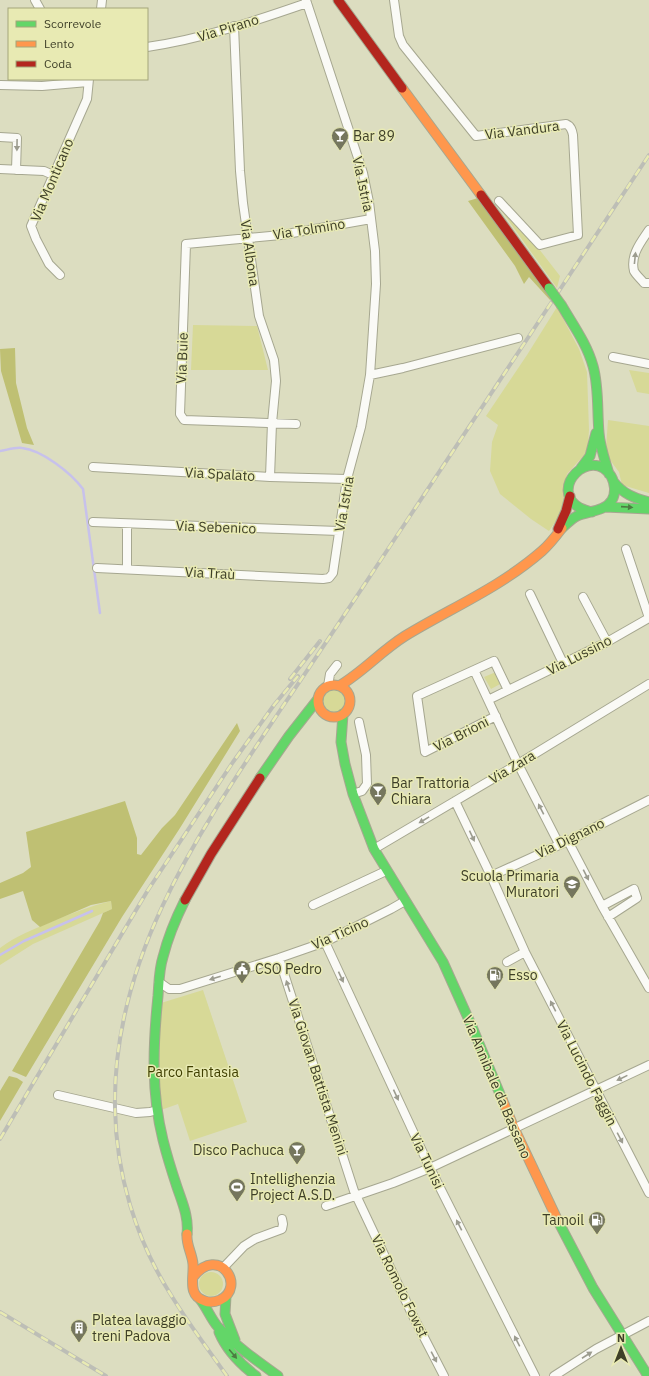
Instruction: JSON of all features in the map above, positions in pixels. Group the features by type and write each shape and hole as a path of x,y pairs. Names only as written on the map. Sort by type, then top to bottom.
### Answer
{"main road":[{"path":"338,0 562,306 579,334 592,365 598,394 598,423 602,454 614,488 614,496 605,507 599,511 578,515 572,519 557,533 544,549 507,578 404,638 374,659 362,671 339,686"},
{"path":"592,512 584,511 578,507 573,502 568,489 572,477 590,456 594,446 598,423"},
{"path":"581,468 596,466 603,469 620,490 632,498 649,502"},
{"path":"557,533 570,496"},
{"path":"605,507 649,509"},
{"name":"Via Annibale da Bassano","path":"362,671 349,696 349,706 343,714 341,742 352,794 374,849 386,871 443,962 473,1029 514,1128 564,1234 593,1288 648,1376"},
{"path":"256,1376 245,1368 230,1351 221,1338 217,1326 207,1308 195,1295 192,1289 193,1264 187,1240 188,1221 166,1148 157,1110 154,1080 153,1030 159,982 164,950 178,913 229,824 281,746 318,699 321,691 328,686 339,686 347,691 349,696"},
{"name":"Via Annibale da Bassano","path":"318,699 321,710 327,716 341,742"},
{"path":"299,724 315,716 335,717 343,714"},
{"path":"190,1249 201,1259 223,1268 229,1277 230,1282 229,1292 226,1296 216,1302 210,1303 199,1299"},
{"path":"193,1277 200,1267 213,1264"},
{"path":"226,1296 225,1314 236,1343"},
{"path":"217,1326 250,1356 278,1376"}],"street":[{"name":"Via Vandura","path":"394,0 399,36 403,45 476,136 566,124 572,129 578,235 540,245 499,201"},
{"name":"Via Pirano","path":"148,47 200,37 307,2"},
{"name":"Via Istria","path":"307,2 355,145 366,186 375,251 376,284 370,375 361,427 348,479 338,531 333,573 329,578 323,580"},
{"name":"Via Albona","path":"234,26 240,170 248,238 259,316 274,360 276,381 272,423 270,477"},
{"path":"0,85 42,86 88,81"},
{"name":"Via Monticano","path":"60,275 49,264 31,226 87,99 88,81"},
{"path":"0,137 17,138 16,170"},
{"path":"0,169 44,171 53,175"},
{"name":"Via Tolmino","path":"248,238 281,235 371,219"},
{"path":"649,230 636,248 634,272 644,283 649,283"},
{"name":"Via Buie","path":"248,238 186,244 180,414 184,420 296,424"},
{"path":"370,375 404,368 518,338"},
{"path":"613,357 649,364"},
{"name":"Via Spalato","path":"93,467 270,477 348,479"},
{"name":"Via Sebenico","path":"93,522 338,531"},
{"path":"127,524 127,569"},
{"path":"626,549 649,618"},
{"name":"Via Traù","path":"97,568 323,580"},
{"path":"530,594 563,663"},
{"path":"584,597 607,642"},
{"name":"Via Lussino","path":"488,700 607,642 649,618"},
{"path":"508,690 494,661 474,670 518,764 559,844"},
{"path":"328,686 330,674 337,665"},
{"name":"Via Brioni","path":"474,670 417,696 425,752 496,716"},
{"name":"Via Zara","path":"374,849 518,764 649,684"},
{"path":"352,794 362,791 367,784 366,755 359,722"},
{"name":"Via Dignano","path":"491,876 568,841 649,800"},
{"name":"Via Lucindo Faggin","path":"455,801 525,952 649,1193"},
{"path":"568,841 608,917 649,988"},
{"path":"313,905 386,871"},
{"path":"602,906 634,889 637,898 608,917"},
{"name":"Via Ticino","path":"159,982 169,989 180,989 279,958 325,942 405,901"},
{"name":"Via Tunisi","path":"325,942 430,1168 535,1376"},
{"path":"507,962 525,952"},
{"name":"Via Giovan Battista Menini","path":"279,958 356,1196"},
{"path":"326,1206 394,1183 430,1168 649,1065"},
{"path":"58,1095 136,1114 157,1110"},
{"name":"Via Romolo Fowst","path":"356,1196 412,1314 444,1376"},
{"path":"223,1268 244,1246 255,1239 282,1229 282,1219"},
{"path":"554,1376 596,1349 649,1321"}],"green space":[{"path":"495,202 539,249 560,276 557,288"},
{"path":"557,307 579,349 587,372 589,430 588,444 585,454 567,474 565,488 566,497 562,512 549,531 531,519 500,494 490,471 492,442 498,425 486,416"},
{"path":"193,325 257,326 268,370 191,370"},
{"path":"629,370 649,373 649,394 637,392"},
{"path":"608,420 649,426 649,493 622,485 619,472 610,460 606,448"},
{"path":"496,672 502,683 491,689 484,677"},
{"path":"334,690 342,693 345,701 342,709 334,712 326,709 323,701 326,693"},
{"path":"111,901 112,909 33,944 0,965 0,948 12,940 67,915"},
{"name":"Parco Fantasia","path":"203,990 247,1122 190,1141 178,1104 161,1110 157,1050 161,1003"},
{"path":"211,1272 216,1273 222,1279 222,1289 216,1295 211,1296 206,1295 200,1289 199,1284 200,1279 206,1273"}],"shaded area":[{"path":"478,198 551,299 550,300 529,277 524,284 515,266 468,201"},
{"path":"15,348 16,383 27,428 34,445 22,443 1,371 0,349"},
{"path":"237,723 240,731 180,828 122,917 26,1077 12,1071 100,921 103,913 112,909 111,901 91,905 40,927 32,920 23,891 0,899 0,883 23,873 31,867 26,832 125,801 137,838 137,854 141,855 162,828 175,815"},
{"path":"9,1076 17,1078 23,1082 0,1121 0,1091"}],"waterway":[{"path":"0,451 19,448 38,453 56,463 83,489 100,613"},
{"path":"0,955 24,941 92,911"}],"railway":[{"path":"227,1376 191,1326 159,1274 148,1252 130,1206 119,1157 115,1108 118,1052 129,998 145,946 168,895 193,846 222,799 649,155"},
{"path":"290,679 320,641"},
{"path":"0,1139 148,890 233,762 274,705 298,676"},
{"path":"0,1312 106,1376"}],"traffic: fast":[{"path":"549,288 562,306"},
{"path":"562,306 583,342 593,366 597,390 600,438 609,474"},
{"path":"581,468 590,456 596,433"},
{"path":"562,528 577,516 596,511 605,507 612,500 614,488 611,476 603,468 593,465 584,467 576,473 570,481 568,491 571,500 580,508 592,512"},
{"path":"613,481 629,495 649,502"},
{"path":"605,507 649,509"},
{"path":"260,778 289,736 318,699"},
{"path":"343,714 341,742 345,764 353,794 374,849 443,962 502,1099"},
{"path":"185,900 170,935 159,976 154,1068 156,1104 159,1122 168,1158 185,1210 187,1234"},
{"path":"558,1221 593,1288 648,1376"},
{"path":"226,1296 225,1314 235,1340"},
{"path":"200,1299 218,1327 232,1341 278,1376"},
{"path":"219,1332 234,1357 256,1376"}],"traffic: slow":[{"path":"402,88 481,195"},
{"path":"339,686 405,636 510,576 542,551 562,528"},
{"path":"331,685 337,685 347,692 350,701 349,707 343,714 337,717 331,717 321,710 318,704 318,698 325,688 331,685"},
{"path":"502,1099 558,1221"},
{"path":"187,1234 187,1242 193,1264 193,1286 199,1299 207,1302 220,1300 228,1294 231,1286 230,1278 226,1271 220,1266 212,1265 203,1268 193,1277"}],"traffic: jam":[{"path":"338,0 402,88"},
{"path":"481,195 549,288"},
{"path":"558,529 566,511 570,496"},
{"path":"185,900 211,854 260,778"}],"place":[{"name":"Bar 89","path":"340,151"},
{"name":"Bar Trattoria Chiara","path":"378,806"},
{"name":"Scuola Primaria Muratori","path":"572,899"},
{"name":"CSO Pedro","path":"242,984"},
{"name":"Esso","path":"495,990"},
{"name":"Disco Pachuca","path":"297,1165"},
{"name":"Intellighenzia Project A.S.D.","path":"237,1202"},
{"name":"Tamoil","path":"597,1235"},
{"name":"Platea lavaggio treni Padova","path":"79,1343"}]}
